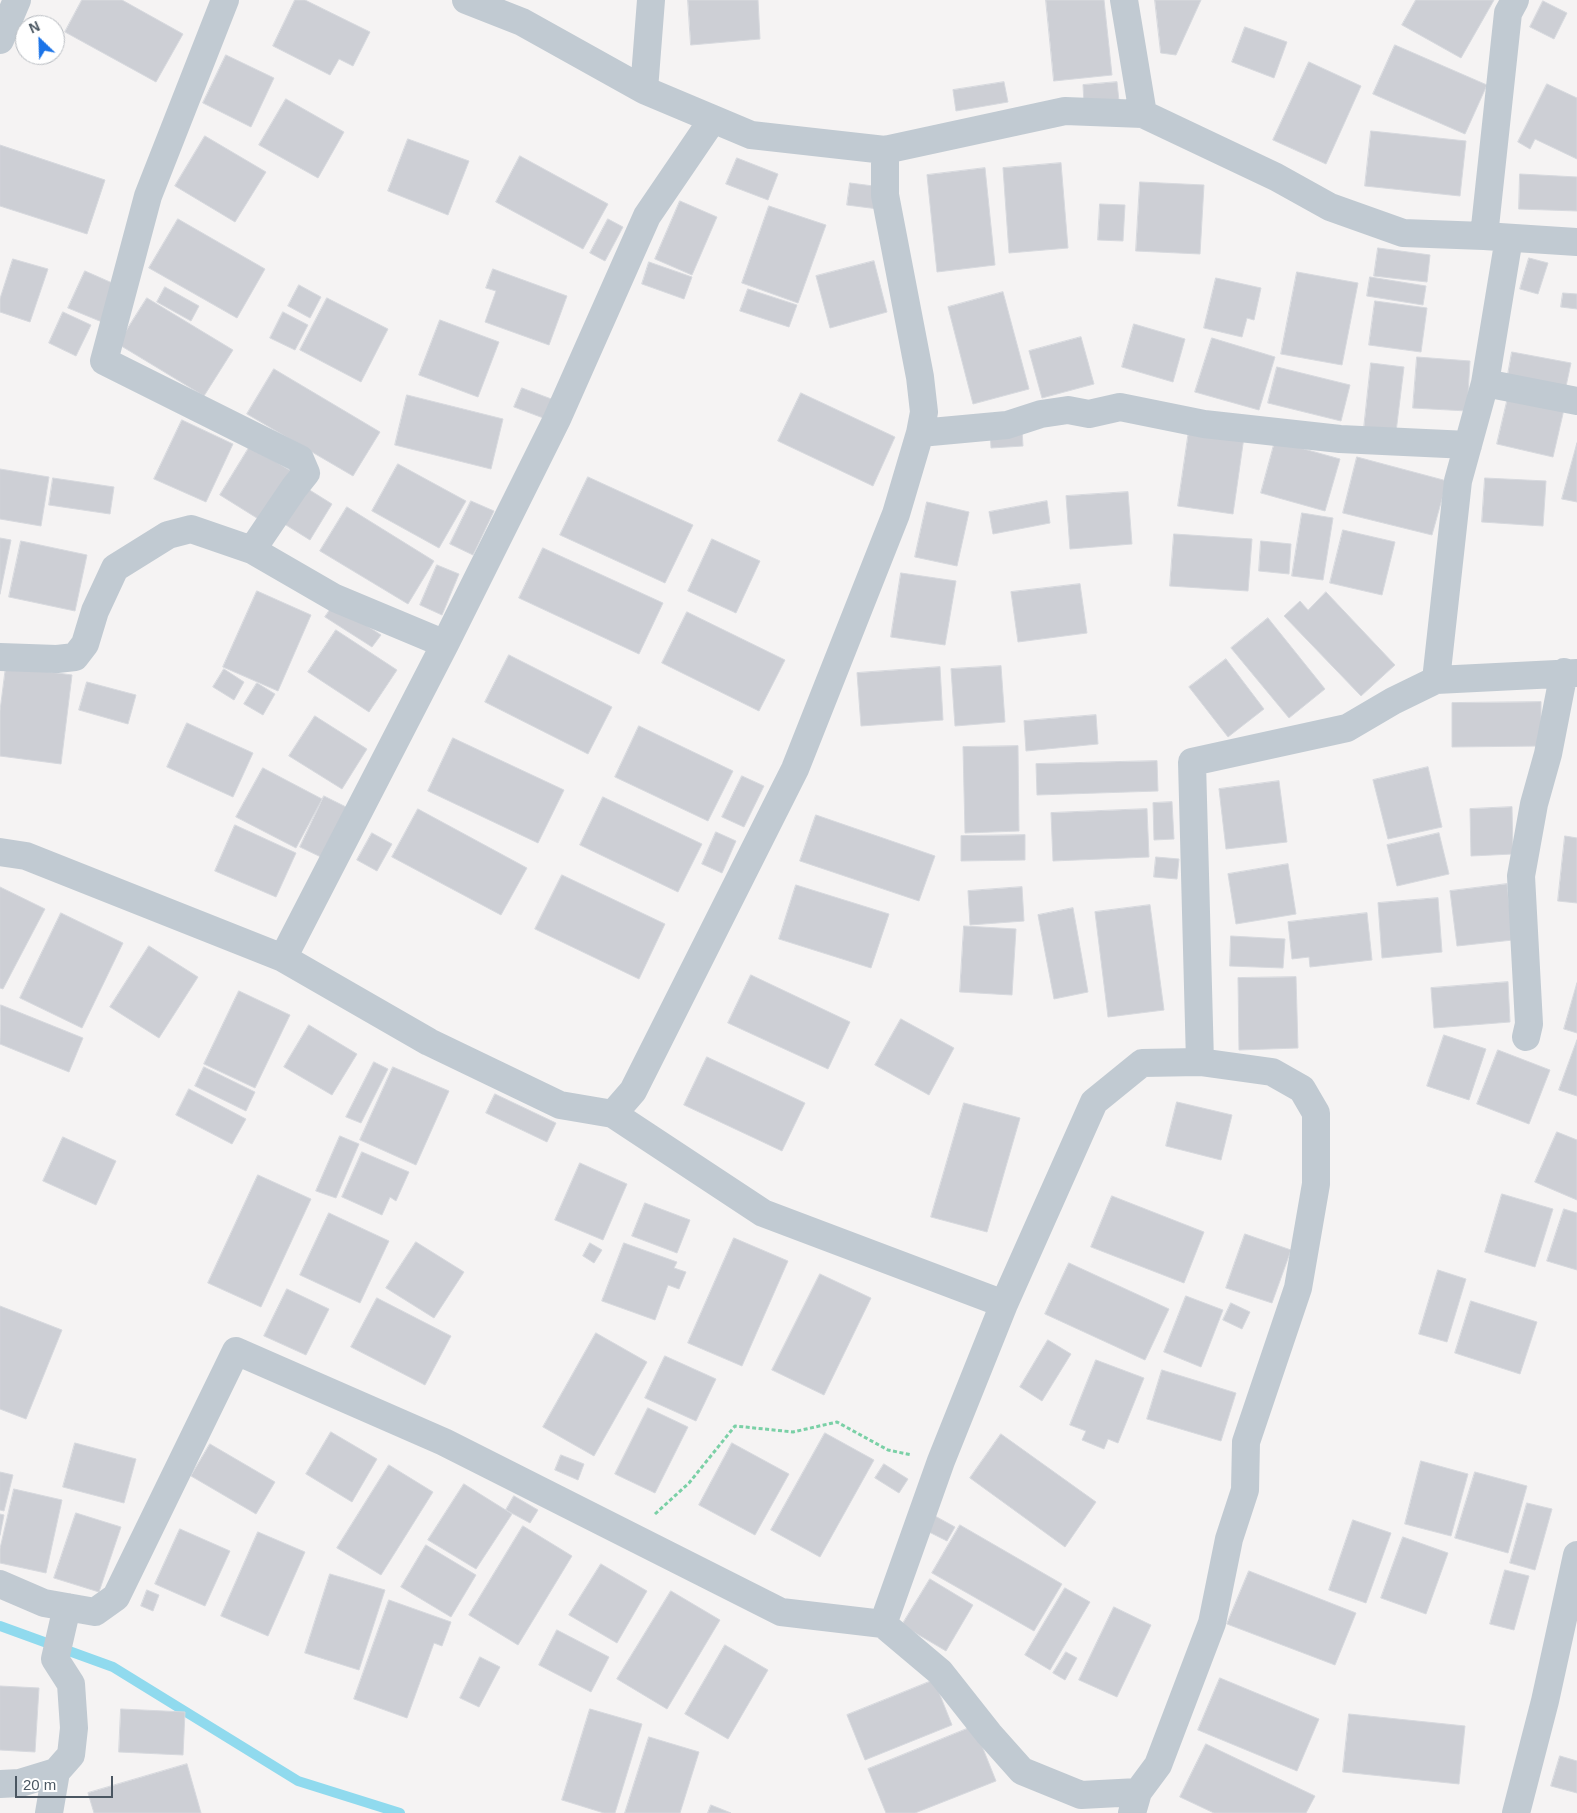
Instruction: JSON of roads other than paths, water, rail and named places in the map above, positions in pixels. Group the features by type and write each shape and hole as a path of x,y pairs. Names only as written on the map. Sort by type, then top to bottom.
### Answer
{"street":[{"path":"0,40 16,0"},
{"path":"225,0 148,196 104,361 300,459 306,473 252,550"},
{"path":"466,0 522,22 644,90 751,135 885,150 1066,111 1143,114 1276,177 1330,208 1403,233 1577,242"},
{"path":"644,90 651,0"},
{"path":"1124,0 1143,114"},
{"path":"1436,680 1458,482 1485,383 1496,237 1508,13 1515,0"},
{"path":"284,958 445,644 556,419 648,216 713,119"},
{"path":"613,1114 633,1091 795,769 896,514 920,433 924,412 920,377 884,196 885,150"},
{"path":"1485,383 1577,401"},
{"path":"920,433 1008,425 1041,414 1068,410 1089,414 1120,407 1204,424 1340,439 1468,445"},
{"path":"0,657 57,659 75,657 85,644 95,611 116,568 168,534 191,529 252,550 335,598 445,644"},
{"path":"1200,1062 1192,762 1347,728 1393,701 1436,680 1570,673 1534,804 1520,876 1528,1024 1526,1036"},
{"path":"0,852 26,856 284,958 429,1042 560,1105 613,1114 763,1214 1004,1304"},
{"path":"0,1584 44,1603 95,1612 116,1597 236,1351 444,1442 781,1612 884,1624 940,1672 989,1734 1022,1771 1081,1795 1135,1803 1158,1765 1212,1623 1229,1538 1245,1490 1246,1442 1298,1288 1316,1184 1316,1113 1302,1089 1272,1072 1200,1062 1142,1063 1094,1102 1004,1304 941,1461 884,1624"},
{"path":"1516,1813 1545,1701 1577,1555"},
{"path":"49,1813 56,1772 70,1755 74,1728 71,1684 55,1660 67,1607"},
{"path":"10,1783 56,1772"},
{"path":"10,1783 44,1813"}],"waterway":[{"path":"0,1626 113,1667 298,1781 400,1813"}]}
